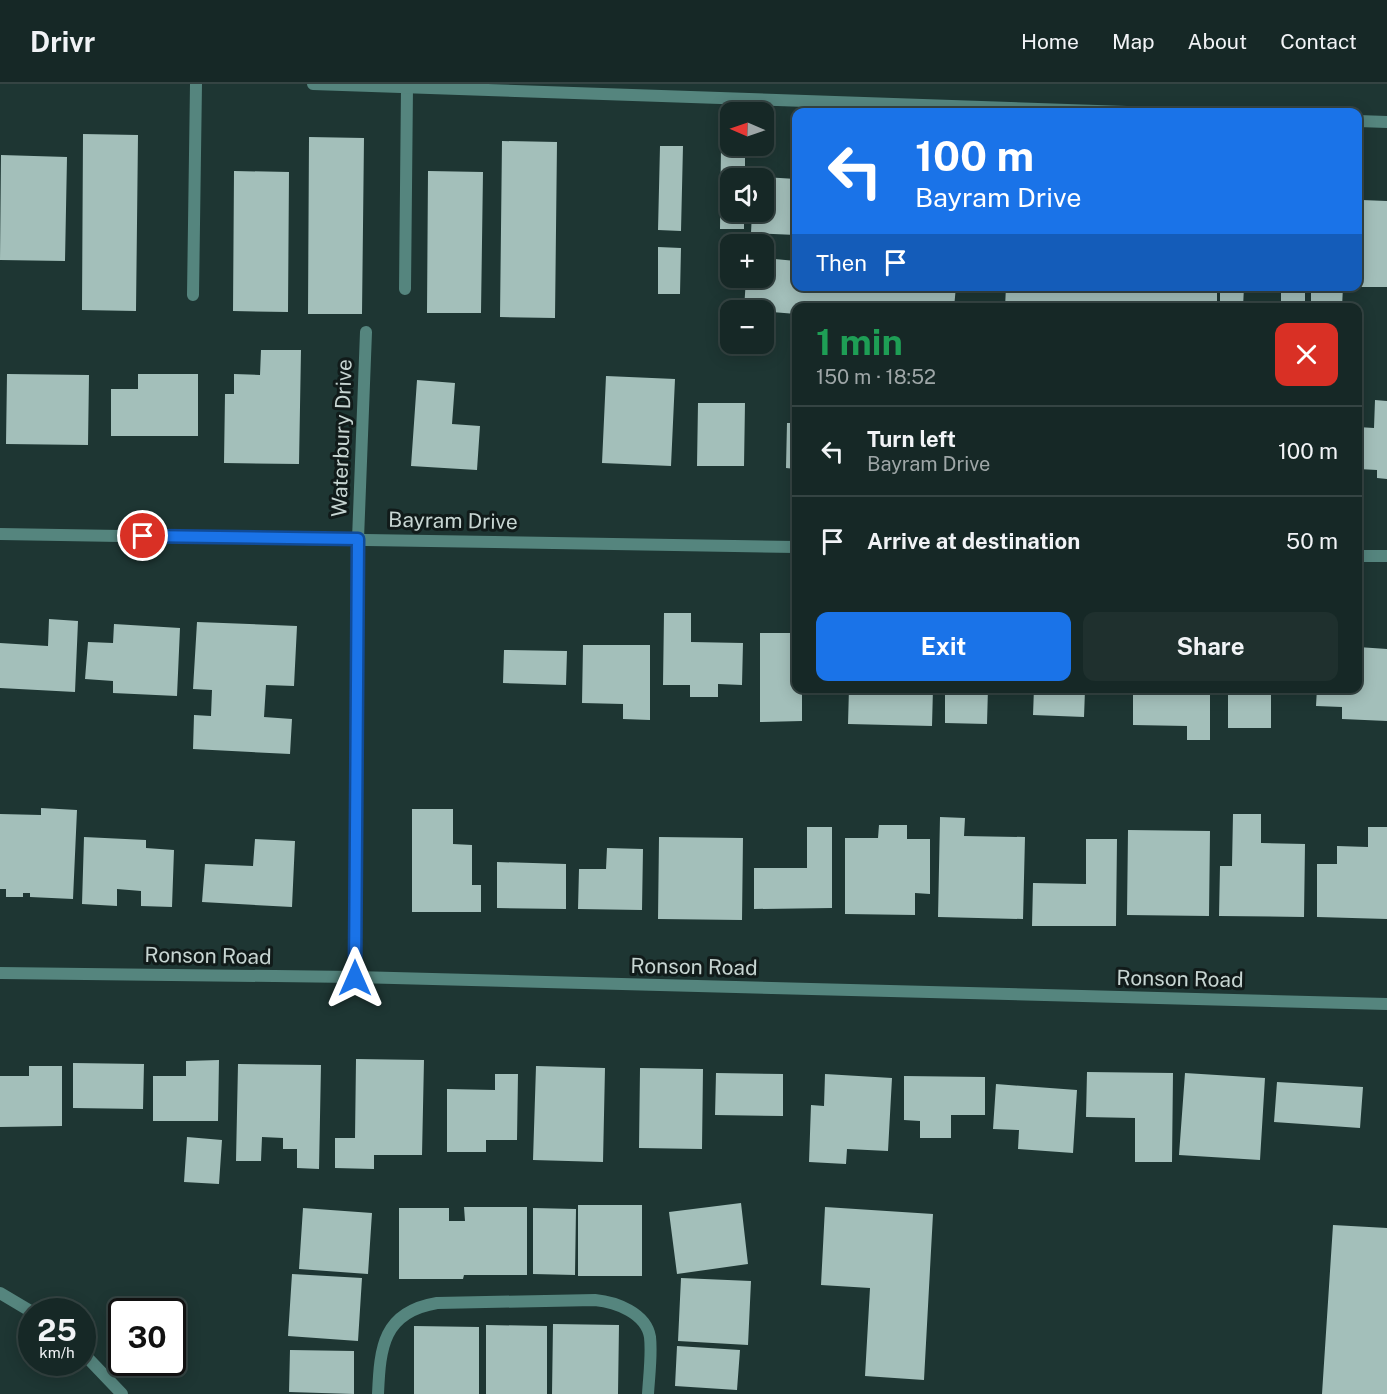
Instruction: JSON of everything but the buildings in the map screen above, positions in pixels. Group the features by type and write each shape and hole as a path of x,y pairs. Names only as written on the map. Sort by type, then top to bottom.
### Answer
{"street":[{"path":"193,295 196,84"},
{"path":"313,84 1012,108"},
{"path":"405,289 407,87"},
{"path":"1362,121 1387,122"},
{"name":"Waterbury Drive","path":"355,978 358,539 366,332"},
{"name":"Bayram Drive","path":"0,534 792,546"},
{"path":"1362,556 1387,556"},
{"name":"Ronson Road","path":"0,973 355,978 1387,1004"},
{"path":"0,1293 18,1304"},
{"path":"378,1394 382,1347 387,1334 397,1319 421,1305 459,1302 596,1300 612,1302 625,1307 643,1323 650,1335 648,1394"},
{"path":"96,1367 122,1394"}],"route":[{"path":"143,536 358,539 355,978"}]}
